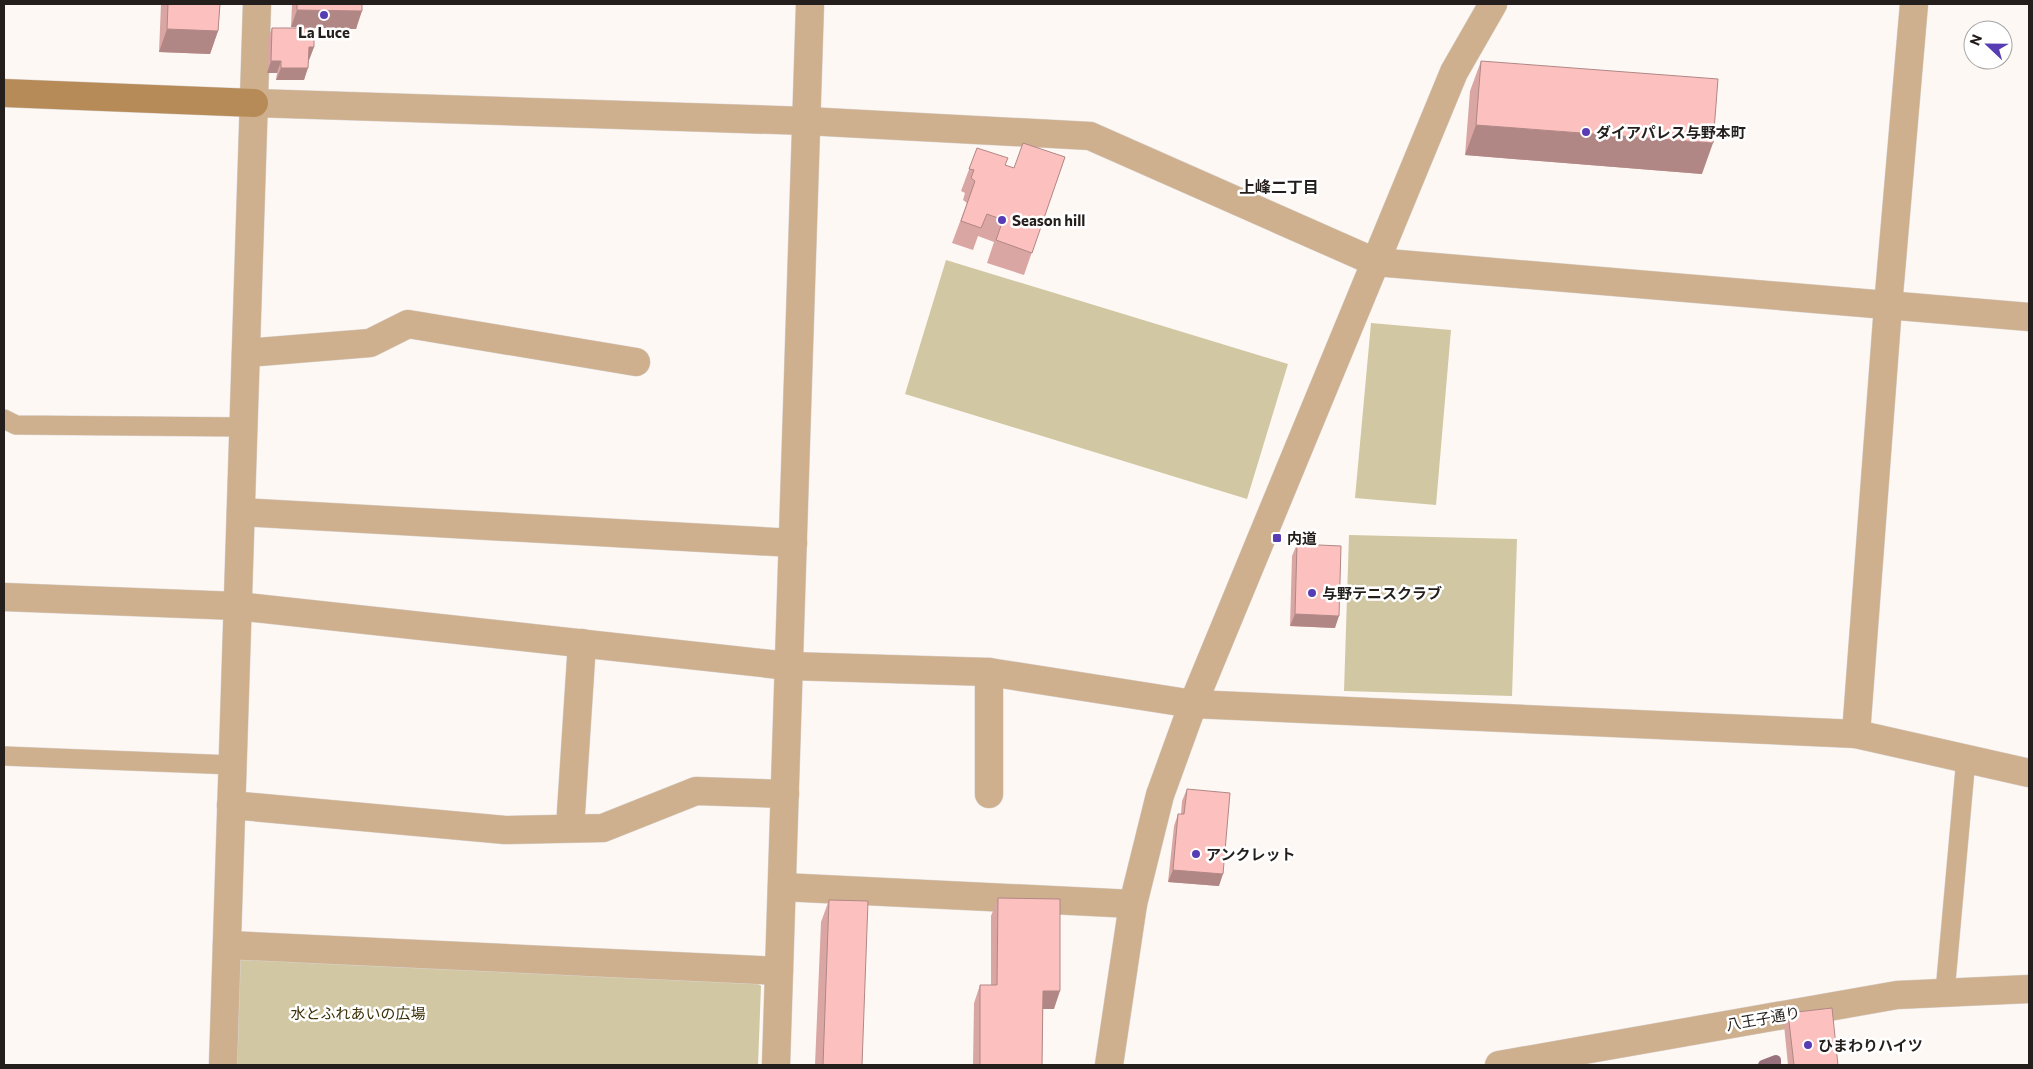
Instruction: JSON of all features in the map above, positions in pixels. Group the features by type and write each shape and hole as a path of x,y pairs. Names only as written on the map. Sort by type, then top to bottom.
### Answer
{"street":[{"path":"223,1065 257,4"},
{"path":"776,1065 810,4"},
{"path":"1110,1065 1133,904 1160,795 1193,704 1454,72 1492,4"},
{"path":"1856,734 1888,306 1914,4"},
{"path":"4,93 806,121 1090,136 1375,262 2029,317"},
{"path":"246,353 370,342 408,324 636,362"},
{"path":"241,512 793,542"},
{"path":"4,597 238,606 789,666 989,672 1193,704 1856,734 2029,773"},
{"path":"570,828 582,643"},
{"path":"989,672 989,794"},
{"path":"231,804 504,830 603,828 696,792 785,794"},
{"path":"782,887 1133,904"},
{"path":"226,945 779,971"},
{"name":"八王子通り","path":"1499,1065 1897,995 2029,989"}],"lane":[{"path":"4,419 16,425 243,427"},
{"path":"4,756 233,765"},
{"path":"1945,992 1966,758"}],"green space":[{"path":"946,260 1288,364 1247,499 905,394"},
{"path":"1371,323 1451,330 1436,505 1355,498"},
{"path":"1349,535 1517,539 1512,696 1344,691"},
{"name":"水とふれあいの広場","path":"240,956 747,976 761,986 758,1065 232,1065"}],"building":[{"path":"168,4 220,4 218,31 167,29"},
{"path":"297,4 362,4 362,11 297,10"},
{"path":"272,28 314,28 314,47 309,47 308,68 281,68 281,61 271,61"},
{"path":"1481,61 1718,79 1713,143 1476,125"},
{"name":"Season hill","path":"1023,143 1065,157 1032,253 996,240 1003,220 987,214 981,228 961,221 975,181 971,178 974,170 969,169 977,148 1008,158 1005,165 1014,168"},
{"path":"1297,544 1341,546 1339,616 1295,614"},
{"name":"アンクレット","path":"1187,789 1230,793 1223,874 1173,870 1178,814 1184,814"},
{"path":"998,898 1060,899 1060,991 1043,991 1042,1065 980,1065 980,985 997,985"},
{"path":"829,900 868,901 862,1065 823,1065"},
{"name":"ひまわりハイツ","path":"1832,1008 1838,1065 1794,1065 1788,1013"}],"waterway":[{"path":"1763,1065 1776,1060 1776,1065"}],"place":[{"name":"La Luce","path":"324,15"},
{"name":"ダイアパレス与野本町","path":"1586,132"},
{"name":"Season hill","path":"1002,220"},
{"name":"内道","path":"1277,538"},
{"name":"与野テニスクラブ","path":"1312,593"},
{"name":"アンクレット","path":"1196,854"},
{"name":"ひまわりハイツ","path":"1808,1045"}],"district":[{"name":"上峰二丁目","path":"1279,186"}]}
